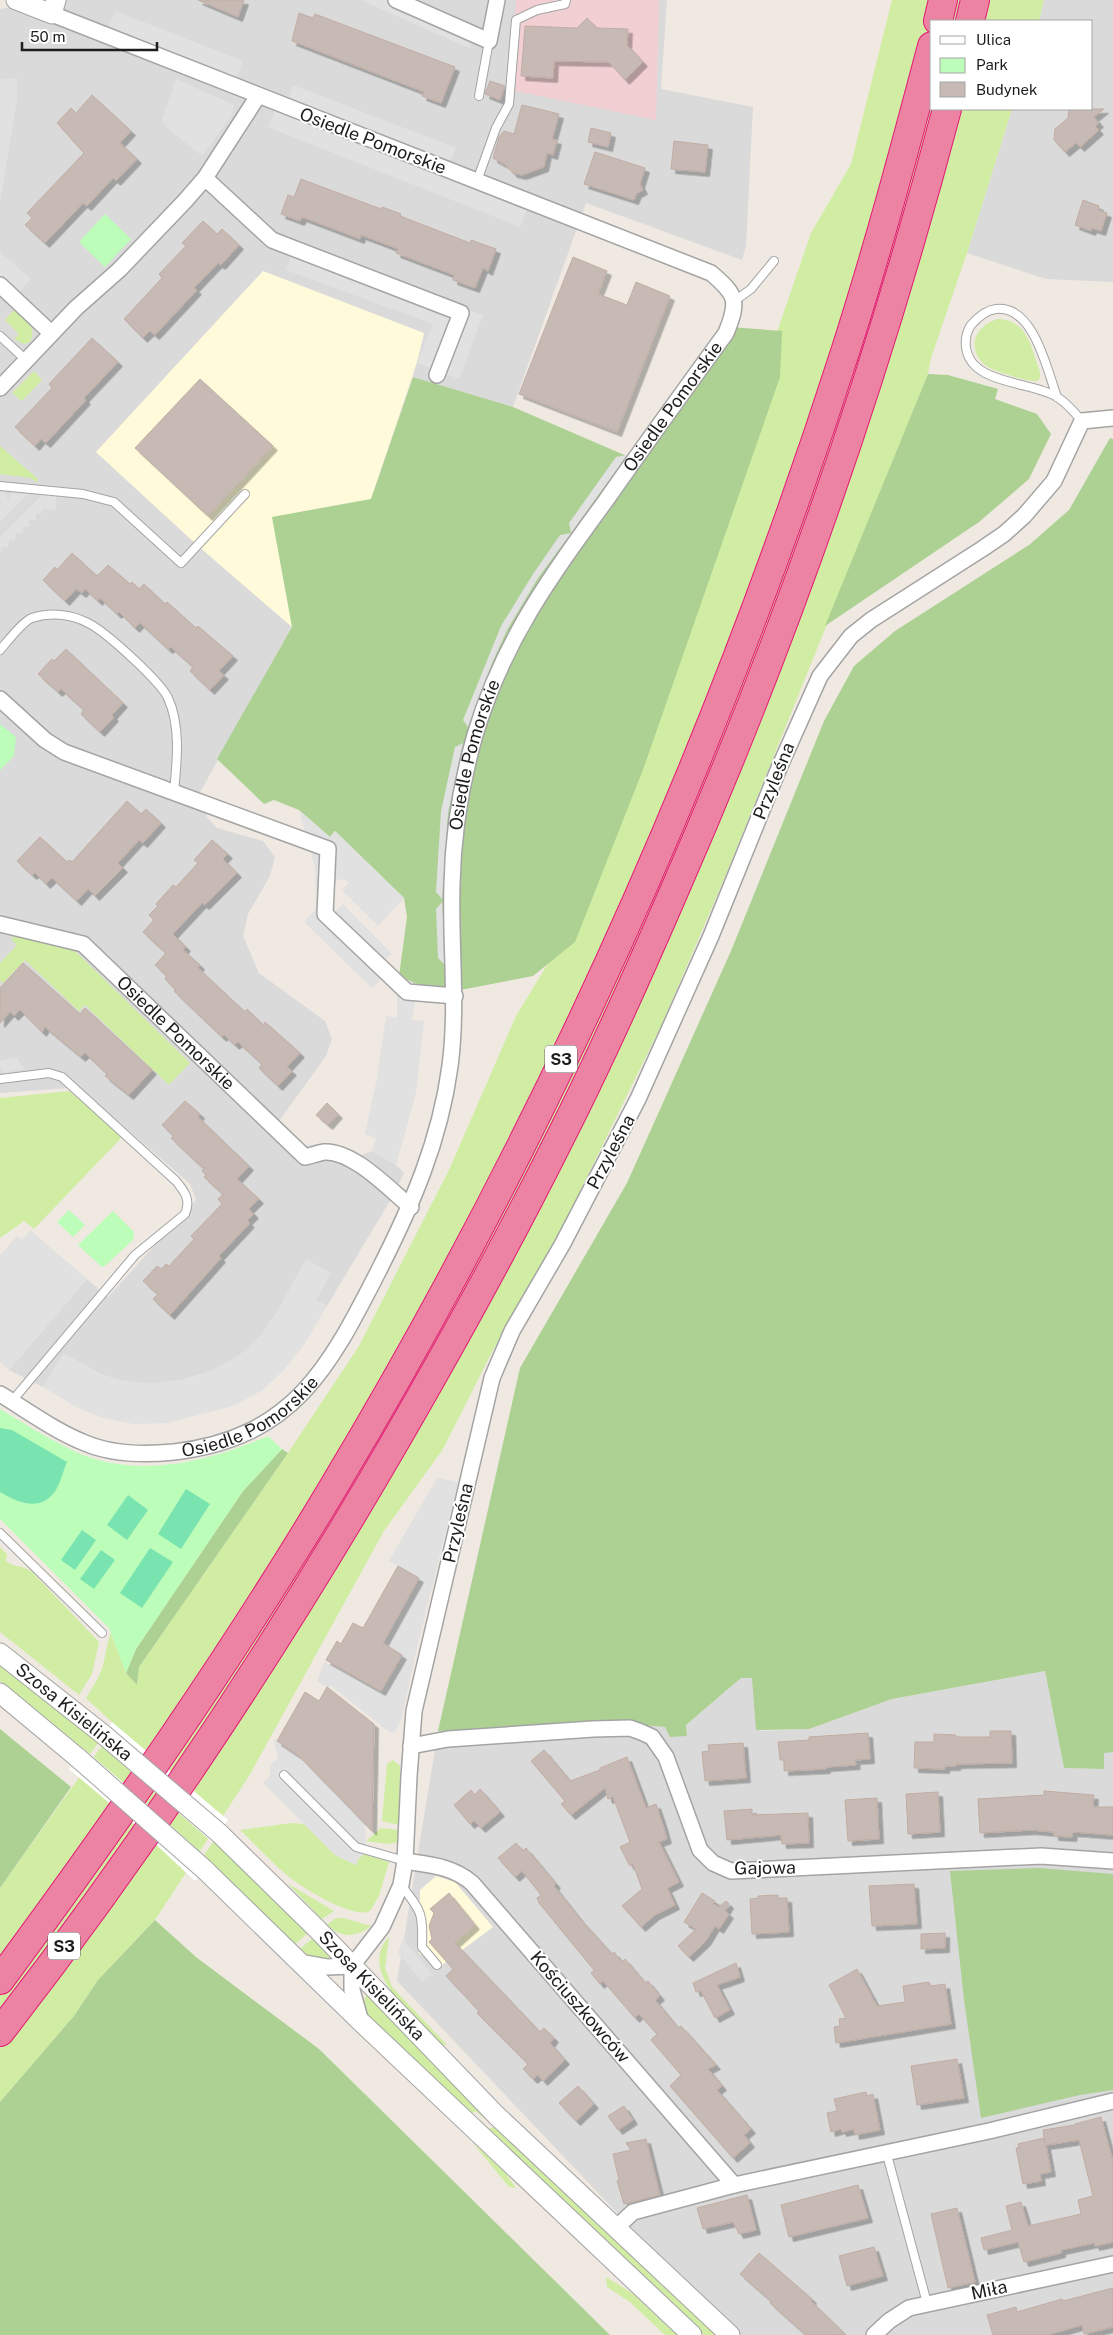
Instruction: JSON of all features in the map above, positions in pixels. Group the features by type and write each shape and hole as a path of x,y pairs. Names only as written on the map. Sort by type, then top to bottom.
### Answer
{"highway":[{"path":"938,20 943,0"},
{"path":"970,20 975,0"},
{"name":"S3","path":"0,1980 161,1756 243,1632 335,1484 470,1243 597,985 681,798 735,663 793,505 846,349 893,195 930,54"},
{"name":"S3","path":"0,2032 116,1874 269,1650 361,1500 447,1351 500,1255 560,1138 628,998 705,821 765,674 823,514 876,356 923,201 947,110"}],"street":[{"name":"Osiedle Pomorskie","path":"6,1397 62,1432 86,1444 129,1454 155,1454 192,1450 251,1430 275,1417 294,1402 328,1363 411,1207 428,1162 440,1117 450,1067 455,996 452,886 454,838 462,786 476,734 495,679 520,625 550,576 726,333 735,312 730,289 711,273 258,96 54,7 16,0"},
{"path":"396,0 489,41 497,0"},
{"path":"0,388 76,308 119,270 205,178 258,96"},
{"path":"205,178 272,240 461,313 437,374"},
{"path":"0,285 51,334"},
{"path":"1082,421 1113,418"},
{"name":"Przyleśna","path":"352,1966 382,1927 401,1885 406,1861 414,1711 492,1378 497,1364 512,1331 562,1245 638,1099 710,936 779,768 820,676 851,636 871,620 982,549 1024,516 1054,481 1082,421"},
{"path":"0,699 45,740 64,752 328,849 325,914 406,992 455,996"},
{"name":"Osiedle Pomorskie","path":"0,924 83,944 305,1157 325,1152 347,1157 369,1172 411,1207"},
{"name":"Szosa Kisielińska","path":"0,1653 104,1735 219,1833 277,1888 496,2114 730,2335"},
{"name":"Szosa Kisielińska","path":"0,1693 78,1758 205,1870 361,2022 692,2335"},
{"name":"Gajowa","path":"411,1746 448,1739 593,1729 630,1728 642,1732 652,1737 666,1757 700,1850 713,1863 731,1871 1041,1856 1113,1861"},
{"name":"Kościuszkowców","path":"406,1861 459,1872 472,1883 734,2185"},
{"path":"299,1962 327,1967 352,1966 352,1990 361,2022"},
{"path":"617,2227 633,2212 734,2185 1113,2101"},
{"name":"Miła","path":"874,2335 889,2321 909,2308 1113,2264"}],"lane":[{"path":"478,181 496,128 509,104 516,20 537,10 565,4 566,0"},
{"path":"479,96 489,41"},
{"path":"733,302 751,289 774,261"},
{"path":"1057,397 1034,334 1024,319 1012,312 998,309 986,312 977,318 968,330 965,343 966,354 974,366 985,373 1057,397 1082,421"},
{"path":"0,336 26,360"},
{"path":"0,486 83,494 114,502 181,563 245,494"},
{"path":"0,650 30,619 45,615 65,615 88,623 110,640 150,677 167,697 175,718 177,761 174,792"},
{"path":"0,1079 50,1073 62,1077 176,1181 185,1193 189,1205 185,1214 126,1265 6,1397"},
{"path":"0,1533 102,1633"},
{"path":"284,1775 356,1847 406,1861"},
{"path":"401,1885 420,1910 423,1920 422,1947 437,1965"},
{"path":"886,2151 927,2303"}],"shaded area":[{"path":"54,0 667,0 661,89 753,107 746,246 742,260 586,203 513,407 413,377 424,334 96,451 292,627 199,794 207,817 217,828 263,841 275,857 270,876 248,914 243,936 259,973 325,1021 332,1039 326,1056 276,1125 299,1146 331,1143 355,1158 372,1151 396,1165 404,1173 390,1201 327,1306 316,1300 275,1315 261,1335 240,1355 212,1371 180,1380 150,1384 123,1381 103,1375 64,1354 43,1387 9,1370 87,1279 108,1297 196,1200 190,1184 120,1123 70,1088 0,1093 0,9"},
{"path":"361,0 396,0 468,31 471,49"},
{"path":"516,0 659,0 656,120 511,90"},
{"path":"1044,0 1113,0 1113,282 1046,279 967,253 1012,110 1093,110 1093,20 1039,20"},
{"path":"115,11 243,61 233,86 106,35"},
{"path":"17,78 17,100 0,203 0,79"},
{"path":"176,79 234,105 232,115 202,156 168,129 162,120"},
{"path":"293,85 456,148 447,169 530,202 520,227 268,127 278,103 286,106"},
{"path":"294,249 483,315 459,379 417,363 433,324 286,270"},
{"path":"0,252 31,279 13,297 0,285"},
{"path":"263,271 424,333 418,358 371,499 272,517 292,627 197,545 96,452"},
{"path":"627,455 571,533 569,523 616,457"},
{"path":"0,492 7,493 7,499 9,499 10,493 28,494 0,522"},
{"path":"42,495 56,496 56,510 43,509 42,513 36,514 36,520 29,520 29,527 23,527 23,533 16,533 15,540 9,539 8,547 2,547 0,555 0,537"},
{"path":"571,533 538,578 507,630 492,663 468,727 463,720 501,626 560,535"},
{"path":"463,743 448,813 442,899 436,892 441,811 455,747"},
{"path":"299,810 330,837 335,831 404,898 378,926 342,890 350,882 342,879 336,881 333,888 335,912 343,904 392,954 384,961 399,976 418,985 412,1020 424,1021 416,1093 396,1165 372,1151 376,1139 365,1134 377,1078 386,1016 397,1018 397,996 381,980 372,988 304,922 316,909 315,867"},
{"path":"442,902 445,965 438,958 436,909"},
{"path":"16,1057 25,1069 4,1073 0,1068 0,1061"},
{"path":"30,1230 87,1279 9,1370 0,1362 0,1255 17,1236 22,1240"},
{"path":"306,1259 331,1273 316,1300 327,1306 304,1345 283,1371 261,1391 233,1406 167,1423 134,1424 103,1418 78,1408 43,1387 64,1354 103,1375 123,1381 150,1384 180,1380 212,1371 240,1355 261,1335 275,1315"},
{"path":"437,1478 458,1482 402,1717 395,1733 389,1732 330,1685 328,1688 317,1681 324,1662 340,1668 381,1691 402,1655 383,1643 419,1578 389,1561"},
{"path":"1045,1671 1064,1768 1104,1769 1104,1752 1113,1752 1113,2335 733,2335 397,1981 438,1731 616,1723 665,1727 687,1736 686,1725 741,1678 753,1678 761,1731 809,1729 892,1699"},
{"path":"273,1739 290,1748 365,1822 366,1841 364,1854 359,1858 356,1865 335,1855 263,1783 270,1776 270,1766 278,1758"},
{"path":"436,1876 455,1882 493,1927 438,1968 419,1953 420,1890"},
{"path":"403,1939 432,1974 422,1982 398,1953"}],"green space":[{"path":"892,0 1044,0 1039,20 930,20 930,110 1012,110 967,253 931,358 928,374 727,872 662,1024 554,1244 493,1350 443,1449 384,1531 249,1776 155,1920 98,1980 74,2016 0,2102 0,1888 116,1726 86,1698 102,1669 111,1633 126,1673 137,1685 139,1667 288,1453 359,1346 449,1170 516,1016 547,965 757,390 811,233 851,164"},
{"path":"105,214 131,239 105,267 79,242"},
{"path":"16,308 26,319 32,332 30,342 24,344 14,339 19,334 5,320"},
{"path":"998,319 1016,324 1027,337 1040,372 1040,378 1037,381 1018,378 995,370 985,365 979,358 975,345 976,338 984,326"},
{"path":"730,327 782,331 780,377 644,767 575,942 533,976 455,991 434,992 399,976 407,917 404,898 335,831 330,837 299,810 274,800 264,804 217,759 292,627 272,517 371,499 413,377 513,407 636,460"},
{"path":"34,371 42,380 22,401 12,393"},
{"path":"928,374 948,375 998,389 995,399 1037,414 1051,434 1029,479 979,522 825,626"},
{"path":"1110,438 1113,439 1113,1752 1104,1753 1104,1769 1064,1768 1045,1671 892,1699 809,1729 756,1730 752,1678 741,1678 686,1725 687,1736 670,1737 665,1727 616,1723 438,1731 520,1368 627,1183 731,951 824,721 854,666 895,631 1029,545 1069,510"},
{"path":"0,446 37,478 38,483 31,478 0,474"},
{"path":"0,724 16,737 14,756 0,770"},
{"path":"16,934 70,946 190,1063 169,1085 85,1005 79,1011 25,960 3,983 0,980 0,963 17,945 11,939"},
{"path":"69,1091 123,1136 34,1229 24,1221 0,1238 0,1098"},
{"path":"69,1210 85,1225 73,1237 57,1222"},
{"path":"113,1211 134,1232 133,1240 102,1267 78,1245"},
{"path":"0,1409 76,1452 124,1465 174,1464 222,1453 268,1436 282,1449 243,1491 136,1649 126,1673 109,1628 0,1519"},
{"path":"0,1428 12,1430 67,1462 59,1484 54,1493 47,1499 40,1503 24,1503 0,1492"},
{"path":"282,1449 288,1453 139,1667 137,1685 126,1673 136,1649 243,1491"},
{"path":"186,1489 210,1504 181,1549 158,1534"},
{"path":"128,1495 148,1510 127,1540 107,1525"},
{"path":"82,1530 96,1540 75,1570 61,1560"},
{"path":"0,1547 7,1554 6,1561 32,1572 99,1642 92,1674 79,1695 0,1632"},
{"path":"150,1548 173,1562 142,1608 120,1593"},
{"path":"101,1550 115,1560 94,1589 80,1579"},
{"path":"0,1664 98,1743 90,1754 0,1681"},
{"path":"0,1729 71,1787 0,1888"},
{"path":"393,1760 400,1766 399,1825 382,1821 387,1764"},
{"path":"292,1823 304,1824 335,1855 356,1865 359,1858 364,1854 389,1862 379,1896 371,1910 364,1912 354,1911 329,1902 304,1888 282,1871 240,1830"},
{"path":"381,1828 399,1830 399,1842 388,1844 366,1841"},
{"path":"214,1841 309,1932 294,1945 204,1855"},
{"path":"1039,1868 1113,1874 1113,2090 1080,2095 981,2118 964,2000 950,1871"},
{"path":"287,1883 334,1911 322,1919"},
{"path":"336,1918 344,1918 371,1926 360,1933 343,1934 327,1925"},
{"path":"155,1920 196,1957 319,2049 610,2335 0,2335 0,2102 74,2016 98,1980"},
{"path":"314,1937 332,1959 311,1957 300,1949"},
{"path":"389,1937 385,1968 392,1987 447,2045 442,2045 406,2010 385,1980 380,1965 381,1951"},
{"path":"366,1996 369,1996 487,2118 485,2119 476,2111 471,2114 367,2015 362,2004"},
{"path":"480,2120 490,2129 495,2126 717,2335 704,2335 477,2121"},
{"path":"472,2142 504,2171 516,2188 509,2187"},
{"path":"606,2277 632,2293 677,2335 665,2335 630,2302 607,2287"}],"pier":[{"path":"112,1722 228,1820 212,1842 98,1743"},
{"path":"85,1750 212,1863 195,1881 133,1823 69,1769"}],"building":[{"path":"198,0 244,0 238,17"},
{"path":"299,13 313,18 315,14 455,67 441,103 422,96 424,92 292,41"},
{"path":"587,18 597,28 628,29 627,45 643,62 625,80 609,62 554,61 553,78 521,76 525,26 577,28"},
{"path":"490,81 505,86 500,100 485,94"},
{"path":"92,95 131,131 120,143 137,159 116,181 113,178 87,206 83,203 45,243 25,225 32,218 27,213 84,153 57,123 71,108 76,113"},
{"path":"522,105 559,114 552,139 557,140 553,155 547,153 544,167 522,175 513,173 506,165 493,158 499,137 504,131 514,134"},
{"path":"1104,109 1094,117 1099,123 1095,126 1099,130 1080,147 1076,143 1065,152 1054,140 1055,129 1068,118 1069,110"},
{"path":"591,128 611,133 608,147 588,142"},
{"path":"674,141 708,145 705,172 671,169"},
{"path":"595,152 645,168 640,184 643,190 637,193 634,200 584,184"},
{"path":"301,179 381,209 382,207 401,214 400,216 470,243 471,240 496,249 488,271 483,268 475,288 453,280 454,275 396,253 398,249 380,242 361,235 360,239 302,217 300,221 281,214 288,195 294,197"},
{"path":"1083,200 1099,206 1098,210 1107,213 1101,231 1092,228 1091,231 1075,225"},
{"path":"203,221 217,234 222,229 239,245 221,265 218,263 194,288 197,290 155,335 150,331 143,338 124,319 162,278 159,274 186,246 182,243"},
{"path":"573,257 607,271 598,294 627,305 636,282 670,296 617,432 519,394"},
{"path":"92,338 118,362 46,443 41,439 35,446 15,427 52,388 49,384"},
{"path":"200,379 273,446 208,516 135,448"},
{"path":"72,553 97,576 108,565 130,584 132,582 139,589 144,584 165,604 167,602 196,628 198,626 233,656 219,671 224,675 210,690 190,671 193,667 171,647 168,649 140,623 135,628 119,612 117,614 100,598 98,601 85,589 82,593 76,589 65,601 43,580 55,567 57,570"},
{"path":"66,649 123,703 112,715 114,717 100,732 81,714 84,710 61,689 58,692 38,674 52,659 54,661"},
{"path":"127,801 141,814 146,809 161,823 143,843 139,840 118,863 123,868 95,896 88,889 77,901 52,878 46,884 35,873 32,875 17,861 40,837 67,862 70,860 72,862"},
{"path":"212,840 228,854 223,859 237,873 205,905 202,903 173,934 186,947 183,950 200,965 198,968 245,1012 247,1009 263,1025 265,1022 300,1053 287,1067 292,1071 278,1086 259,1068 262,1064 238,1042 235,1045 224,1035 222,1037 174,991 176,990 165,979 167,976 155,965 166,953 143,932 154,920 149,915 158,906 156,904 173,885 176,887 198,863 194,860"},
{"path":"23,963 80,1014 85,1008 152,1070 129,1095 105,1076 107,1074 85,1053 81,1057 45,1027 42,1032 20,1010 14,1016 10,1012 0,1023 0,988"},
{"path":"185,1101 200,1114 198,1117 249,1166 237,1179 259,1199 249,1209 254,1214 247,1221 250,1223 219,1256 221,1258 170,1315 153,1299 158,1294 143,1281 157,1266 161,1269 166,1264 169,1266 194,1239 191,1236 222,1204 218,1199 223,1194 204,1177 206,1175 202,1171 204,1169 171,1138 174,1136 162,1125"},
{"path":"327,1103 338,1114 328,1125 316,1115"},
{"path":"398,1566 419,1578 383,1643 402,1655 381,1691 326,1660 337,1641 341,1644 353,1623 363,1628"},
{"path":"327,1687 374,1724 372,1831 299,1756 277,1741 305,1692 319,1701"},
{"path":"990,1731 1011,1731 1012,1763 956,1764 956,1766 945,1766 945,1769 914,1768 915,1742 934,1742 934,1734 956,1735 956,1737 990,1737"},
{"path":"868,1733 870,1759 855,1760 856,1765 784,1771 784,1760 780,1760 778,1742 809,1740 809,1737"},
{"path":"743,1743 746,1778 705,1781 702,1752 709,1751 708,1745"},
{"path":"544,1750 570,1781 600,1770 600,1768 627,1757 646,1808 656,1804 662,1822 667,1839 659,1842 679,1882 667,1888 675,1905 655,1915 641,1927 622,1906 642,1889 633,1864 630,1866 620,1847 630,1842 613,1797 608,1799 605,1788 571,1815 561,1804 565,1801 531,1761"},
{"path":"480,1789 500,1812 481,1828 474,1821 470,1824 454,1805 471,1790 475,1795"},
{"path":"1044,1791 1094,1795 1093,1807 1113,1807 1113,1835 1073,1832 1072,1837 1054,1836 1054,1832 1031,1830 980,1833 978,1799 1044,1795"},
{"path":"938,1792 940,1832 908,1834 906,1794"},
{"path":"877,1798 879,1839 848,1841 845,1800"},
{"path":"752,1809 752,1815 808,1813 809,1843 782,1844 781,1835 727,1840 724,1811"},
{"path":"516,1843 523,1851 526,1848 556,1884 554,1886 580,1919 612,1954 614,1952 622,1962 625,1959 645,1983 648,1981 660,1996 655,2000 678,2028 681,2026 716,2065 708,2069 722,2086 717,2090 751,2129 744,2135 750,2143 733,2158 670,2086 681,2075 651,2040 657,2034 639,2014 635,2018 603,1981 600,1984 591,1973 594,1970 539,1903 537,1898 541,1895 522,1871 515,1877 498,1858"},
{"path":"914,1884 917,1924 872,1926 869,1886"},
{"path":"449,1893 475,1925 455,1943 540,2032 544,2028 554,2038 550,2043 565,2060 543,2081 538,2075 533,2079 523,2069 528,2064 477,2013 479,2011 446,1976 453,1969 429,1942 432,1939 429,1926 434,1913 430,1909"},
{"path":"702,1893 715,1901 713,1904 719,1907 726,1901 729,1904 725,1911 729,1914 719,1929 715,1926 706,1941 689,1957 678,1946 696,1929 684,1922"},
{"path":"778,1895 778,1898 787,1898 789,1932 752,1934 750,1899 758,1898 758,1896"},
{"path":"945,1933 945,1948 921,1949 921,1934"},
{"path":"736,1963 740,1977 717,1985 730,2010 715,2018 701,1991 696,1992 693,1983"},
{"path":"857,1969 877,2006 905,2002 903,1986 929,1982 931,1986 945,1984 951,2024 836,2043 834,2027 840,2026 839,2019 846,2018 829,1985"},
{"path":"957,2059 964,2098 917,2105 911,2066"},
{"path":"578,2086 594,2104 576,2121 559,2103"},
{"path":"866,2092 867,2096 873,2094 880,2130 855,2135 854,2129 842,2132 841,2129 831,2132 827,2113 837,2111 834,2099"},
{"path":"624,2106 633,2120 618,2130 608,2116"},
{"path":"1101,2117 1113,2162 1113,2242 1095,2246 1094,2243 1061,2250 1061,2253 1024,2262 1018,2242 984,2250 981,2238 1012,2230 1006,2206 1021,2202 1028,2226 1081,2214 1078,2200 1093,2196 1079,2140 1046,2145 1051,2172 1040,2174 1041,2181 1023,2184 1016,2148 1019,2148 1018,2144 1044,2138 1045,2143 1043,2130 1075,2125"},
{"path":"646,2139 660,2195 624,2204 617,2181 619,2180 613,2154 631,2150 626,2143"},
{"path":"858,2185 868,2218 789,2237 785,2222 787,2220 785,2221 781,2205"},
{"path":"747,2195 756,2230 739,2234 733,2222 703,2229 697,2208"},
{"path":"957,2208 975,2282 948,2288 931,2214"},
{"path":"874,2247 883,2276 847,2286 839,2256"},
{"path":"759,2253 812,2299 811,2301 846,2335 806,2335 770,2303 771,2301 740,2274"},
{"path":"1113,2288 1113,2327 1084,2334 1082,2325 1047,2335 993,2335 987,2315 1016,2307 1017,2312 1062,2299 1063,2301"}]}
